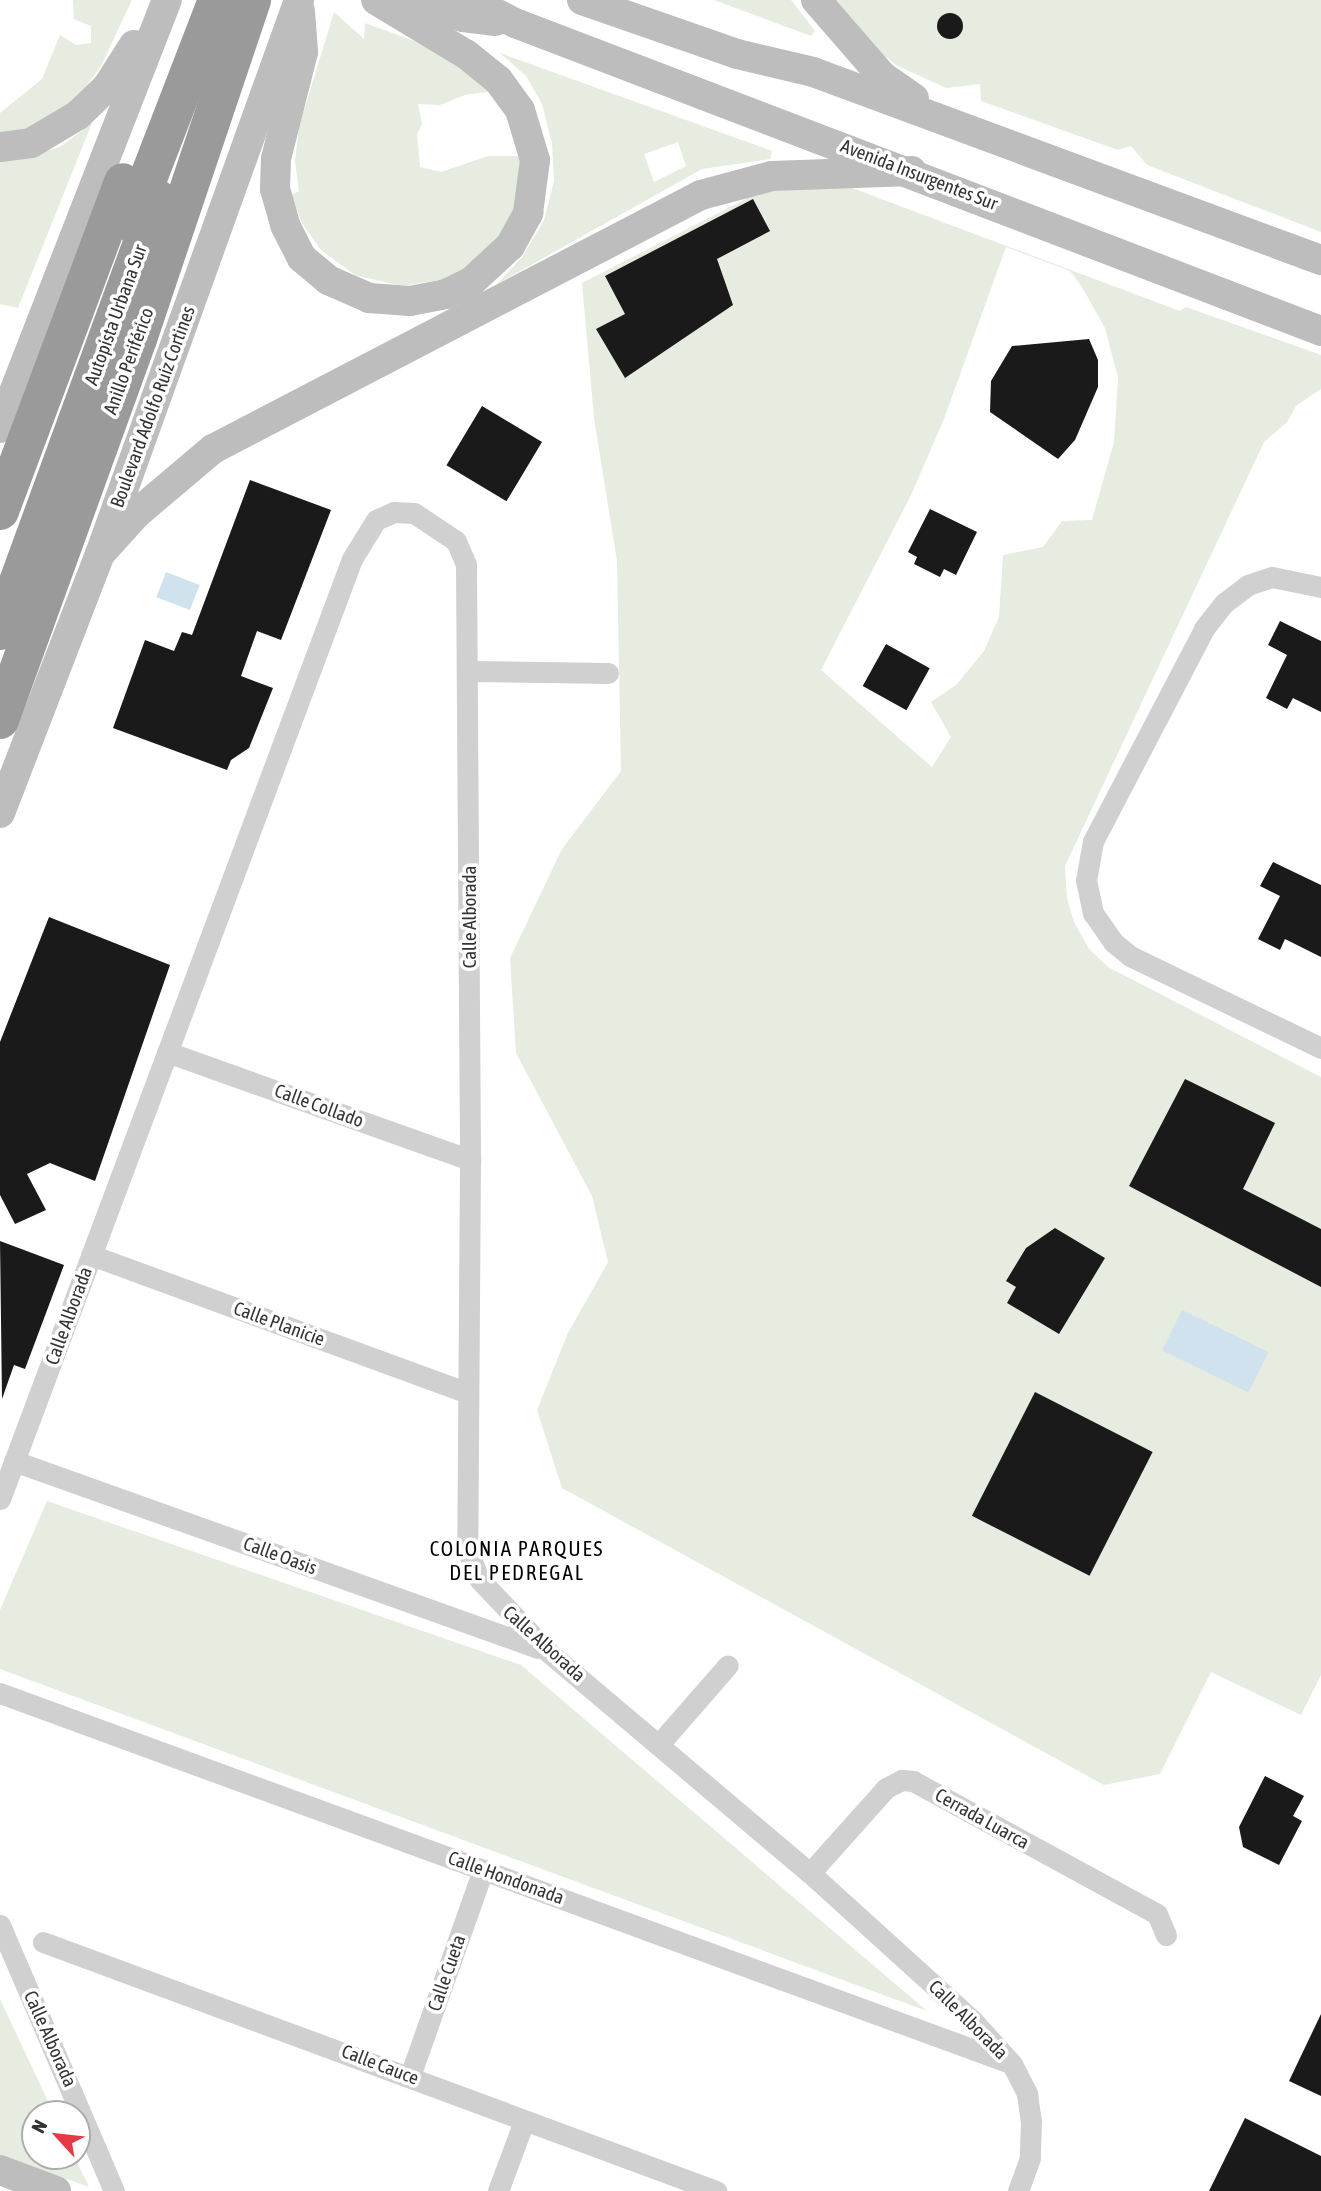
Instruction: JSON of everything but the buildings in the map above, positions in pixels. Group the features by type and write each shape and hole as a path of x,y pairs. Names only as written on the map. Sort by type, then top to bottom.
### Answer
{"highway":[{"path":"0,511 192,0"},
{"name":"Autopista Urbana Sur","path":"0,576 218,0"},
{"name":"Autopista Urbana Sur","path":"0,631 235,0"},
{"name":"Anillo Periférico","path":"0,750 11,714 6,703 138,339 252,0"},
{"path":"0,477 94,257"}],"main road":[{"path":"0,147 46,136 95,100 128,58 153,0"},
{"path":"0,428 167,0"},
{"path":"300,0 303,52 276,159 275,189 285,225 302,258 328,280 369,298 410,301 471,282 510,246 528,213 535,160 520,110 498,80 467,55 376,0"},
{"name":"Boulevard Adolfo Ruiz Cortines","path":"0,813 100,554 300,0"},
{"name":"Avenida Insurgentes Sur","path":"405,0 463,17 515,23"},
{"name":"Avenida Insurgentes Sur","path":"470,0 515,23 912,172 1321,331"},
{"path":"582,0 737,54 813,72 1321,260"},
{"path":"646,0 745,36 813,72"},
{"path":"816,0 882,76 949,122"},
{"path":"100,554 136,514 213,449 701,195 772,176 912,172"},
{"path":"0,2170 56,2191"}],"street":[{"name":"Calle Alborada","path":"0,1499 352,559 376,520 394,512 415,513 456,541 467,565 470,1160 466,1392 467,1549 487,1589 547,1651 660,1743 810,1873 973,2021 1012,2064 1027,2094 1031,2121 1030,2158 1018,2191"},
{"path":"1321,587 1272,578 1248,585 1224,603 1204,629 1093,841 1086,880 1093,913 1113,942 1130,956 1321,1048"},
{"path":"469,671 608,673"},
{"name":"Calle Collado","path":"167,1052 470,1160"},
{"name":"Calle Planicie","path":"92,1255 466,1392"},
{"name":"Calle Oasis","path":"14,1461 547,1651"},
{"path":"660,1743 728,1665"},
{"name":"Calle Hondonada","path":"0,1693 1012,2064"},
{"name":"Cerrada Luarca","path":"810,1873 886,1788 902,1780 913,1781 1157,1914 1166,1934"},
{"name":"Calle Cueta","path":"410,2076 483,1870"},
{"name":"Calle Alborada","path":"0,1925 114,2191"},
{"name":"Calle Cauce","path":"43,1941 716,2191"},
{"path":"498,2191 524,2121"}],"shaded area":[{"path":"73,0 132,0 101,66 80,95 53,117 26,129 0,133 0,113 42,79 60,35 76,45 91,43 91,26 74,19"},
{"path":"714,0 791,0 815,31 811,36"},
{"path":"829,0 1321,0 1321,232 1147,165 1131,146 1118,150 981,101 980,84 946,88 898,66 864,41"},
{"path":"334,12 364,39 365,23 428,46 501,90 465,95 440,105 418,104 422,124 417,134 420,167 441,172 488,156 524,156 514,218 484,257 451,278 402,286 355,275 321,250 302,223 291,195 299,191 295,161 299,127"},
{"path":"500,53 772,151 770,159 702,169 497,284 523,256 544,220 554,181 552,143 542,104 526,76","holes":["678,142 686,166 654,182 644,154"]},
{"path":"92,123 18,308 0,304 0,157 28,156 60,147"},
{"path":"852,188 1180,311 1186,307 1321,355 1321,389 1296,406 1287,422 1264,442 1065,866 1067,898 1074,922 1089,949 1108,967 1321,1077 1321,1675 1301,1715 1211,1672 1160,1774 1104,1785 562,1488 537,1410 568,1333 608,1262 592,1196 516,1053 510,958 562,849 621,771 617,561 594,418 582,283 765,189","holes":["1006,247 1070,271 1105,328 1118,378 1114,442 1092,520 1062,521 1043,547 1003,555 999,617 984,651 957,684 931,702 951,737 932,767 821,670 911,495 944,419"]},
{"path":"47,1501 521,1665 927,2011 0,1669 0,1610"},
{"path":"0,1999 47,2100 21,2100 21,2163 0,2155"},
{"path":"42,2170 81,2170 89,2187"}],"water":[{"path":"166,572 200,585 190,610 156,597"},
{"path":"1182,1310 1268,1352 1249,1393 1162,1350"}],"district":[{"name":"COLONIA PARQUES DEL PEDREGAL","path":"517,1560"}]}
